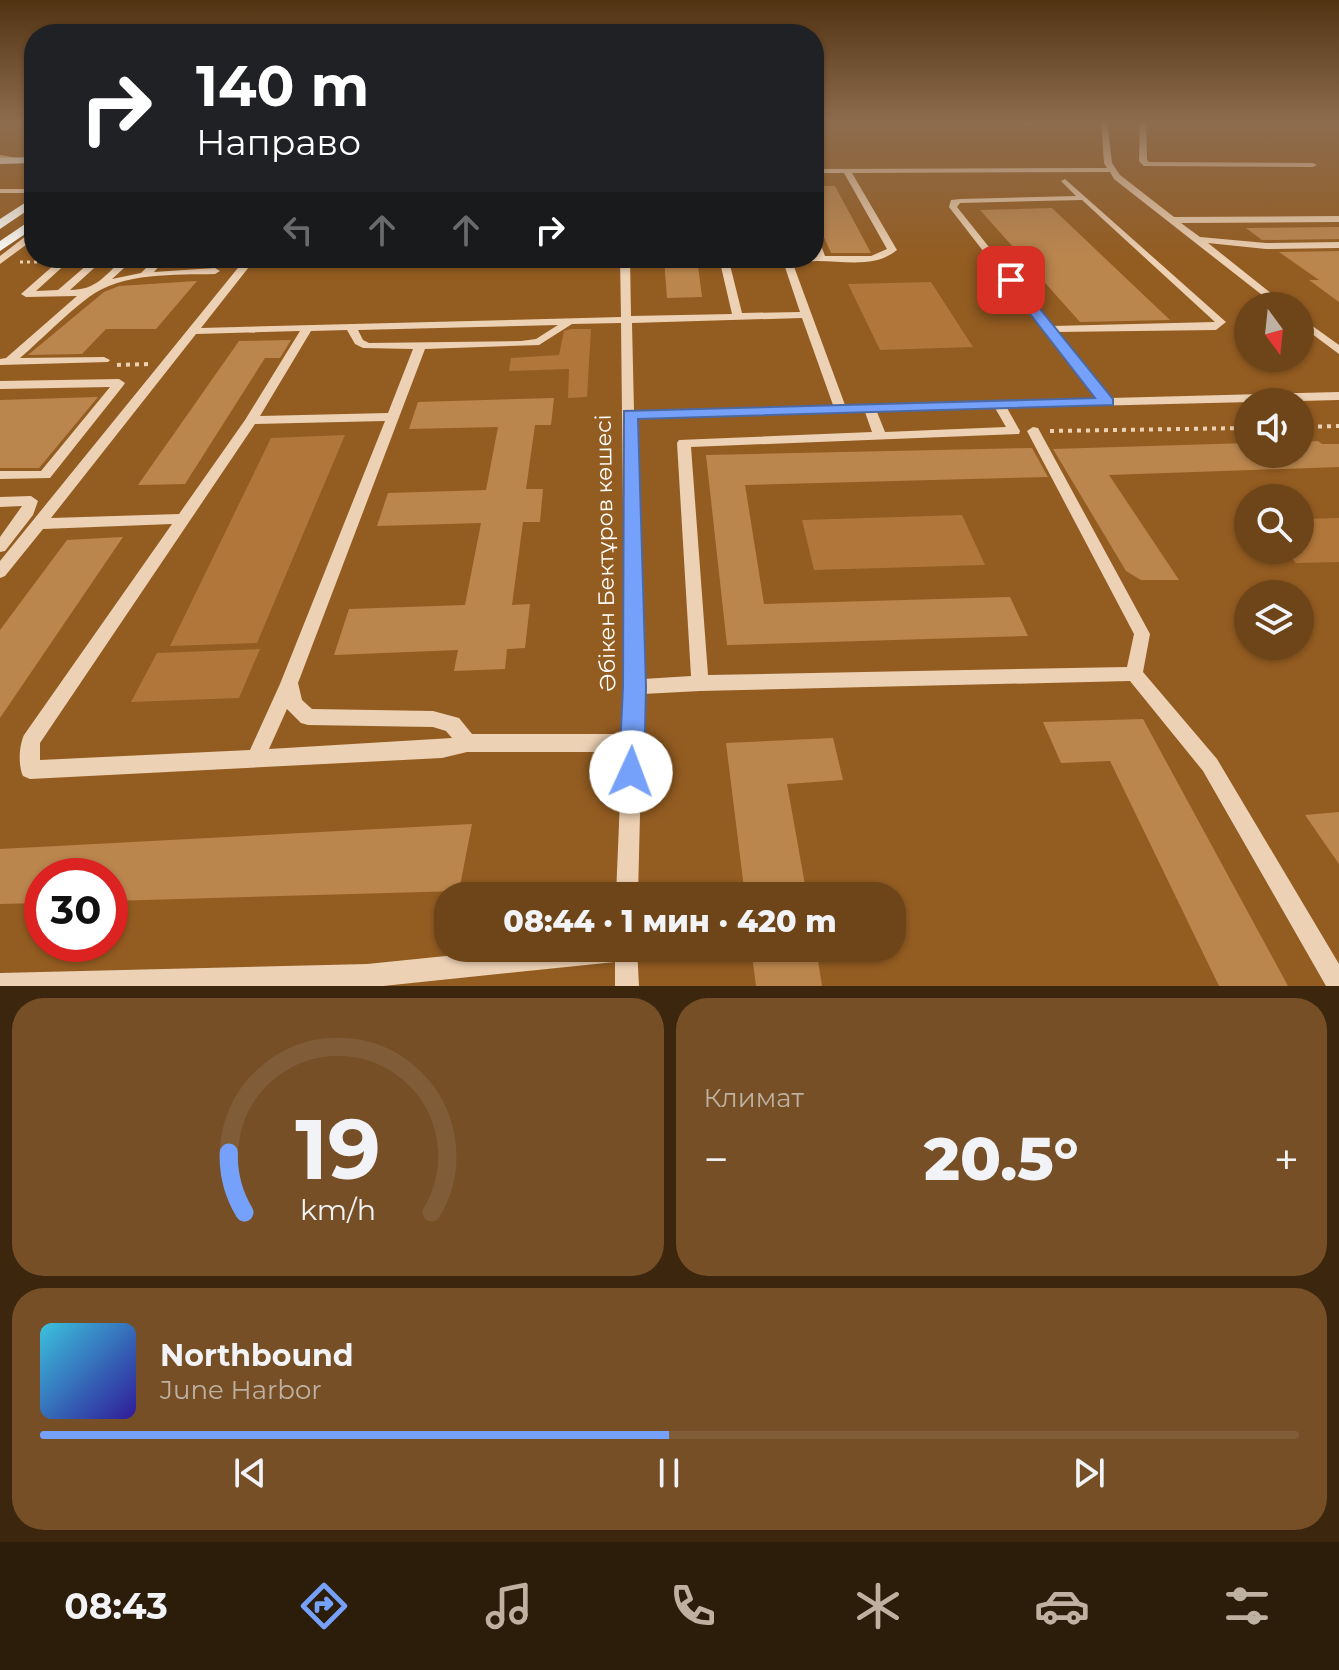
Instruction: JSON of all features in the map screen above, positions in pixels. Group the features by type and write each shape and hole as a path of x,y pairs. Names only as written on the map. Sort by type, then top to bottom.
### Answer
{"main road":[{"path":"0,225 24,208"},
{"path":"0,247 24,229"}],"street":[{"path":"1110,166 1111,170"},
{"path":"824,259 872,257 887,255 892,250 846,170"},
{"path":"824,171 1111,170 1265,292"},
{"path":"1049,329 1216,327 1221,322 1065,181"},
{"path":"0,191 24,191"},
{"path":"1083,198 954,202 953,207 1107,402"},
{"path":"1174,220 1339,219"},
{"path":"1200,240 1266,246 1339,245"},
{"path":"0,261 24,242"},
{"path":"56,268 26,294 87,293"},
{"path":"61,293 89,268"},
{"path":"5,362 119,268"},
{"path":"145,275 152,268"},
{"path":"0,572 243,268"},
{"name":"Әбікен Бектұров көшесі","path":"625,268 634,687 627,882"},
{"path":"727,268 738,317"},
{"path":"789,268 840,409"},
{"path":"98,286 145,275 215,271"},
{"path":"193,331 806,315"},
{"path":"351,328 359,342 367,346 420,346 539,342 568,323"},
{"path":"306,330 251,420 31,741 30,770 442,749 467,743 632,743"},
{"path":"1314,331 1339,351"},
{"path":"255,760 289,683 420,346"},
{"path":"5,362 104,360"},
{"path":"0,385 119,383 45,475 0,475"},
{"path":"630,415 1339,396"},
{"path":"700,683 684,443 1014,431 999,405"},
{"path":"870,408 880,436"},
{"path":"251,420 392,417"},
{"path":"1033,431 1142,634 1134,674"},
{"path":"0,502 31,501 28,512 0,547"},
{"path":"38,524 184,519"},
{"path":"634,687 1134,674"},
{"path":"1134,674 1210,765 1339,986"},
{"path":"289,683 294,704 308,717 433,719 452,724 467,743"},
{"path":"0,985 367,976 496,962"},
{"path":"626,962 627,986"}],"path":[{"path":"1314,427 1339,426"},
{"path":"1033,431 1234,428"}],"shaded area":[{"path":"931,282 973,347 880,350 848,284"},
{"path":"591,329 587,397 568,398 569,369 509,371 511,358 559,355 564,331"},
{"path":"345,435 257,643 170,646 271,438"},
{"path":"962,515 985,565 814,570 802,520"},
{"path":"1339,518 1339,562 1314,563 1314,519"},
{"path":"260,649 239,698 131,702 157,653"}],"building":[{"path":"824,186 835,186 871,253 831,253 824,237"},
{"path":"1052,208 1170,320 1080,322 980,210"},
{"path":"1339,227 1339,239 1262,240 1246,228"},
{"path":"1339,251 1339,302 1309,280 1319,280 1279,252"},
{"path":"665,268 698,268 702,297 667,298"},
{"path":"197,281 156,329 106,329 82,354 28,355 104,292 119,286"},
{"path":"291,340 280,358 265,358 185,484 138,485 239,341"},
{"path":"98,397 39,468 0,468 0,400"},
{"path":"554,398 551,425 535,425 526,489 543,489 540,522 523,522 512,605 530,604 525,648 507,649 505,669 454,671 458,650 334,655 349,609 465,605 481,523 377,526 388,493 486,490 498,427 409,429 418,402"},
{"path":"1314,441 1339,444 1339,467 1314,468"},
{"path":"1234,443 1234,468 1310,468 1109,475 1179,580 1141,580 1126,571 1053,449"},
{"path":"1032,448 1048,477 745,485 764,604 1010,597 1028,636 727,645 706,455"},
{"path":"123,537 0,718 0,630 67,540"},
{"path":"1143,719 1288,986 1219,986 1110,761 1061,763 1043,722"},
{"path":"833,738 843,780 787,784 804,882 743,882 726,743"},
{"path":"1339,812 1339,864 1305,815"},
{"path":"472,824 461,882 434,882 434,892 128,900 128,858 24,858 24,903 0,904 0,849"},
{"path":"753,962 818,962 822,986 756,986"}],"route":[{"path":"631,772 634,687 630,415 1107,402 1011,280"}]}
